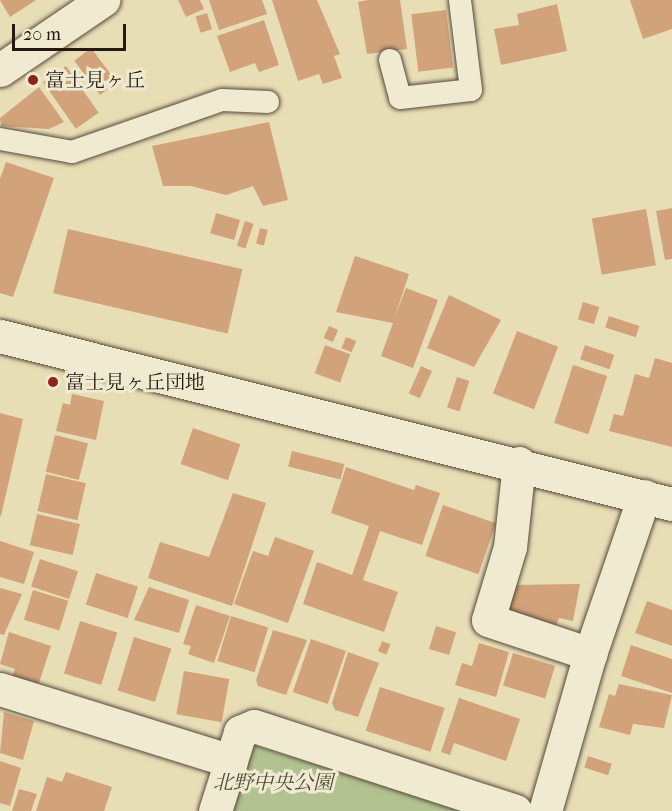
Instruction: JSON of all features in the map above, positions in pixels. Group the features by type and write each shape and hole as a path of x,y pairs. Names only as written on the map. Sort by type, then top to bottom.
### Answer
{"street":[{"path":"0,70 96,2"},
{"path":"0,336 519,463 658,500 590,654 545,811"},
{"path":"519,463 510,547 488,620 590,654"},
{"path":"0,689 231,761"},
{"path":"215,811 240,732 254,726 516,811"}],"lane":[{"path":"390,60 400,98 471,90 460,0"},
{"path":"0,139 72,152 222,100 268,102"}],"green space":[{"name":"北野中央公園","path":"253,745 466,811 233,811"}],"building":[{"path":"0,0 36,0 10,17"},
{"path":"178,0 200,0 204,9 186,17"},
{"path":"209,0 262,0 267,14 219,30"},
{"path":"272,0 317,0 340,54 334,56 342,78 323,84 319,74 298,81"},
{"path":"400,0 407,49 367,54 358,2"},
{"path":"630,0 672,0 672,29 643,39"},
{"path":"557,4 567,51 501,65 494,29 519,25 517,14"},
{"path":"446,10 453,68 418,72 411,14"},
{"path":"207,13 212,29 200,33 196,17"},
{"path":"264,20 279,65 259,72 255,63 230,72 217,36"},
{"path":"91,48 117,82 100,95 74,61"},
{"path":"66,66 99,113 76,129 43,82"},
{"path":"39,87 64,122 49,129 1,126 0,118"},
{"path":"269,122 288,200 263,206 253,186 226,195 191,186 163,186 152,146"},
{"path":"6,162 54,178 13,297 0,293 0,179"},
{"path":"672,208 672,259 665,260 656,211"},
{"path":"646,209 656,265 602,275 592,219"},
{"path":"216,213 240,220 234,240 210,233"},
{"path":"245,221 254,224 246,249 237,246"},
{"path":"260,228 268,230 264,245 256,244"},
{"path":"68,229 242,269 228,334 53,293"},
{"path":"355,256 409,274 394,319 406,288 438,300 413,368 381,356 393,323 336,312"},
{"path":"449,295 501,320 474,367 427,348"},
{"path":"583,302 599,307 594,324 578,319"},
{"path":"609,316 639,326 636,337 605,327"},
{"path":"329,326 338,330 333,342 324,338"},
{"path":"517,331 558,347 534,409 493,394"},
{"path":"346,337 356,341 352,352 342,348"},
{"path":"325,345 350,354 340,382 315,373"},
{"path":"585,345 614,355 609,369 580,359"},
{"path":"655,358 672,363 672,447 609,431 614,414 623,416 635,374 649,378"},
{"path":"573,365 607,376 588,434 554,423"},
{"path":"421,366 432,371 420,398 409,393"},
{"path":"457,377 469,381 459,411 447,407"},
{"path":"72,394 104,401 96,440 56,431 63,403 70,405"},
{"path":"0,413 23,419 1,516 0,516"},
{"path":"193,428 240,444 228,480 181,464"},
{"path":"55,435 88,443 79,480 46,472"},
{"path":"292,451 344,464 341,480 288,467"},
{"path":"346,467 414,490 416,485 440,493 422,545 380,531 363,580 398,592 384,632 303,604 317,562 352,575 369,526 331,513"},
{"path":"46,474 86,483 77,520 37,511"},
{"path":"233,493 266,503 232,606 148,578 160,542 209,557"},
{"path":"443,505 496,523 478,574 425,556"},
{"path":"37,514 80,524 73,555 30,545"},
{"path":"275,537 314,551 288,623 234,604 253,551 268,556"},
{"path":"0,541 34,552 24,584 0,577"},
{"path":"40,559 78,571 69,599 31,587"},
{"path":"96,573 138,587 128,618 86,604"},
{"path":"580,584 573,621 559,618 556,625 506,611 509,585"},
{"path":"149,587 189,600 179,633 134,620"},
{"path":"0,588 22,594 4,635 0,634"},
{"path":"33,590 68,601 59,630 24,620"},
{"path":"647,601 672,610 672,646 635,633"},
{"path":"196,605 230,616 214,663 188,654 191,646 183,644"},
{"path":"231,616 268,627 255,672 217,661"},
{"path":"80,621 117,632 101,685 64,674"},
{"path":"436,626 456,632 449,655 429,649"},
{"path":"273,630 307,640 286,695 258,686 256,680"},
{"path":"9,632 51,646 37,689 11,680 15,669 0,664"},
{"path":"134,637 171,648 155,702 118,691"},
{"path":"311,639 346,651 328,704 293,692"},
{"path":"382,641 390,644 386,654 378,651"},
{"path":"479,643 509,652 496,697 455,685 462,663 472,666"},
{"path":"631,645 672,659 672,693 621,676"},
{"path":"348,652 379,663 358,717 335,710 332,703"},
{"path":"513,653 555,666 545,698 503,686"},
{"path":"184,671 229,679 222,722 176,714"},
{"path":"619,684 672,695 664,728 633,724 630,735 599,727 609,694 615,696"},
{"path":"380,687 445,708 430,752 366,731"},
{"path":"459,698 520,719 506,761 454,743 450,755 441,752"},
{"path":"4,712 34,721 23,760 0,753"},
{"path":"588,756 612,764 608,775 584,767"},
{"path":"0,761 21,768 10,806 0,803"},
{"path":"66,772 112,787 104,811 36,811 47,777 62,782"},
{"path":"19,789 37,794 31,811 12,811"}],"place":[{"name":"富士見ヶ丘","path":"33,80"},
{"name":"富士見ヶ丘団地","path":"53,382"}]}
